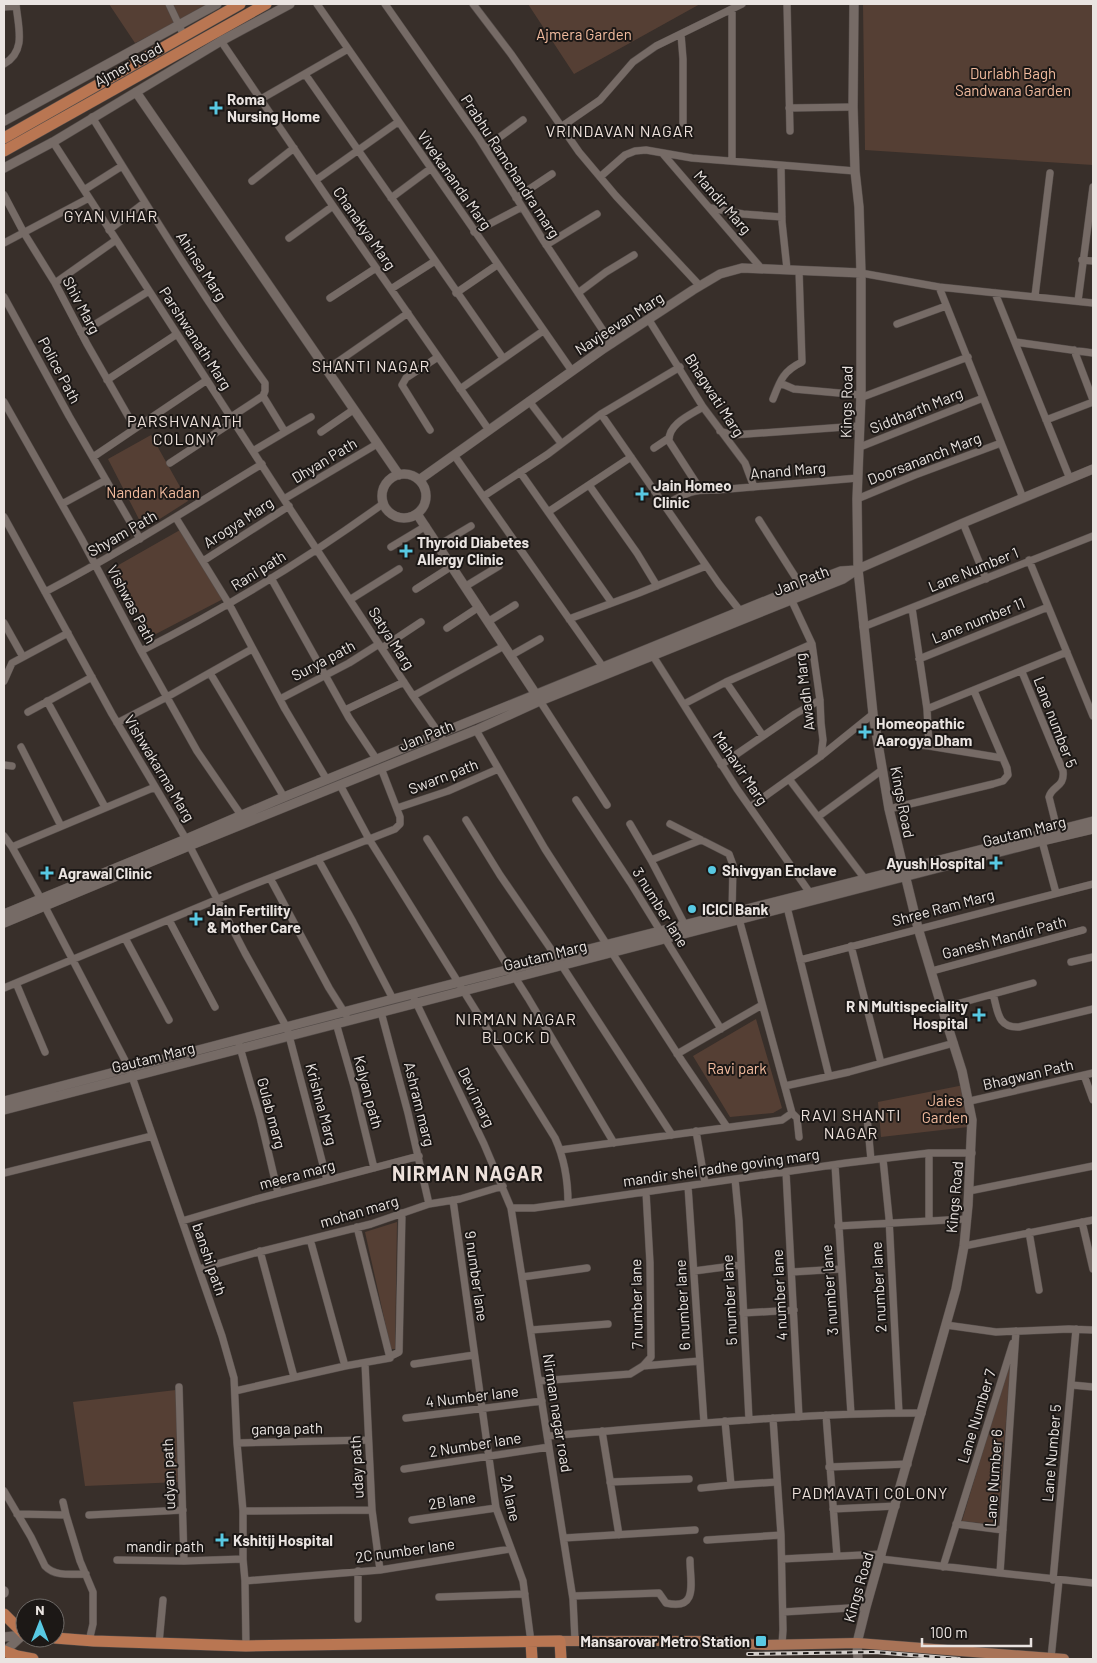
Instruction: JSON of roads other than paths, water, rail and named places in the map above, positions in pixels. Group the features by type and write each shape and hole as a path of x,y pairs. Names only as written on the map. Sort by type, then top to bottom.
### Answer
{"highway":[{"name":"Ajmer Road","path":"4,138 240,4"},
{"name":"Ajmer Road","path":"4,151 266,4"},
{"path":"4,1614 15,1626"},
{"path":"65,1639 246,1646 560,1641 561,1659"},
{"path":"531,1642 532,1659"},
{"path":"4,1652 33,1659"}],"main road":[{"path":"560,1641 697,1641 782,1644 857,1643 1064,1659"}],"street":[{"path":"169,4 184,36"},
{"path":"4,120 218,4"},
{"path":"4,168 53,142 221,41 290,4"},
{"name":"Vivekananda Marg","path":"317,4 572,371"},
{"name":"Prabhu Ramchandra marg","path":"386,4 485,148 546,245 612,344"},
{"path":"473,4 511,54 561,127 600,177 700,286"},
{"path":"561,127 600,100 633,62 656,46 742,4"},
{"path":"787,4 790,131"},
{"name":"Kings Road","path":"854,4 853,106 861,273 861,396 857,499 858,569 863,627 873,714 889,809 918,928 970,1101 972,1120 972,1153 964,1246 956,1289 866,1607 857,1643 858,1659"},
{"path":"4,7 16,5 20,40 18,52 4,64"},
{"path":"732,9 732,160"},
{"path":"681,34 683,123"},
{"name":"Chanakya Marg","path":"221,41 489,430"},
{"path":"261,99 348,49"},
{"path":"305,74 503,358"},
{"path":"136,92 399,475"},
{"path":"789,108 853,106"},
{"name":"Ahinsa Marg","path":"92,117 144,203 208,301 265,383 263,396 285,432"},
{"path":"485,148 524,120"},
{"path":"316,180 398,122"},
{"name":"Parshwanath Marg","path":"53,142 316,548"},
{"path":"252,181 294,148"},
{"path":"600,177 625,155 635,151 646,150 692,158 855,171"},
{"name":"Mandir Marg","path":"663,154 761,268"},
{"path":"84,190 122,166"},
{"path":"781,166 782,217 787,269"},
{"path":"391,198 430,168"},
{"path":"1035,296 1050,173"},
{"path":"516,198 552,174"},
{"path":"1078,301 1093,187"},
{"name":"Shiv Marg","path":"4,195 135,428"},
{"path":"4,243 89,198"},
{"path":"109,230 144,203"},
{"path":"289,238 333,206"},
{"path":"474,232 522,207"},
{"path":"710,208 743,214 782,217"},
{"path":"546,245 597,214"},
{"path":"55,283 116,240"},
{"path":"578,293 606,272 634,255"},
{"path":"1082,260 1093,261"},
{"path":"391,288 435,261"},
{"path":"456,293 497,265"},
{"path":"330,298 376,268"},
{"name":"Navjeevan Marg","path":"419,480 572,371 720,274 742,268 861,273"},
{"path":"772,399 790,368 802,362 799,270"},
{"path":"861,273 939,287 1093,303"},
{"path":"939,287 1023,498"},
{"path":"82,333 149,290"},
{"path":"996,293 1070,478"},
{"name":"Police Path","path":"4,297 140,539"},
{"path":"898,324 946,306"},
{"path":"326,370 408,313"},
{"name":"Bhagwati Marg","path":"649,320 680,367 703,407 745,463 754,487"},
{"path":"460,389 543,330"},
{"path":"107,380 177,334"},
{"path":"1015,342 1093,353"},
{"path":"1046,420 1093,401 1074,350"},
{"path":"430,430 402,385 406,378 438,357"},
{"path":"780,383 794,389 861,396 968,357"},
{"path":"484,496 601,414 680,367"},
{"path":"93,457 206,380"},
{"path":"170,464 263,396"},
{"name":"Siddharth Marg","path":"860,447 983,398"},
{"path":"529,401 562,443"},
{"name":"Vishwas Path","path":"4,402 96,565 167,697 198,751 241,815"},
{"path":"700,489 670,442 669,435 673,427 703,407"},
{"path":"321,432 353,410"},
{"path":"601,414 706,566 741,612"},
{"path":"253,451 311,417"},
{"path":"720,430 733,435 859,426"},
{"path":"654,448 669,438"},
{"name":"Doorsananch Marg","path":"857,499 1001,442"},
{"name":"Dhyan Path","path":"284,499 377,444"},
{"path":"454,455 603,667"},
{"path":"548,512 630,457"},
{"name":"Shyam Path","path":"45,592 96,565 176,518 262,464"},
{"name":"Jan Path","path":"442,738 476,730 603,667 741,612 804,590 841,572 858,569 1093,469"},
{"path":"520,472 612,603"},
{"path":"399,475 413,476 419,480 426,491 425,504 417,514 406,518 390,513 382,497 385,486 399,475"},
{"name":"Anand Marg","path":"665,505 683,494 700,489 717,490 858,478"},
{"path":"62,504 106,480"},
{"path":"589,485 637,553 657,586"},
{"name":"Rani path","path":"142,651 229,604 384,503"},
{"name":"Arogya Marg","path":"202,561 289,506"},
{"path":"417,514 489,621 606,805"},
{"name":"Vishwakarma Marg","path":"4,517 117,723 188,843 216,900 288,1031"},
{"path":"176,518 229,604 252,649 326,780"},
{"path":"759,520 804,590"},
{"path":"963,523 986,578"},
{"path":"390,547 426,526"},
{"path":"439,545 471,526"},
{"name":"Lane Number 1","path":"863,627 1093,536"},
{"name":"Satya Marg","path":"316,548 442,738"},
{"path":"1029,560 1093,716"},
{"path":"416,589 452,566"},
{"path":"466,586 499,566"},
{"path":"569,619 706,566"},
{"path":"351,599 399,569"},
{"path":"4,988 270,878 395,829 400,824 397,808 379,764 324,675 271,578"},
{"name":"Jan Path","path":"188,843 241,815 284,797 326,780 379,764 538,698 653,656 791,599 804,590"},
{"name":"Awadh Marg","path":"791,599 812,644 820,700 823,740 821,756"},
{"path":"489,621 515,605"},
{"path":"447,628 479,607"},
{"name":"Lane number 11","path":"919,659 1048,607"},
{"path":"912,608 927,710 929,746"},
{"name":"Surya path","path":"280,699 381,646 420,622"},
{"path":"4,623 23,658"},
{"path":"4,682 12,663 68,633"},
{"path":"510,656 540,639"},
{"path":"684,704 726,682 812,644"},
{"path":"413,696 504,646"},
{"path":"117,723 252,649"},
{"path":"927,710 1067,652"},
{"name":"Mahavir Marg","path":"653,656 721,765 810,893"},
{"name":"Lane number 5","path":"1022,672 1063,772 1062,783 1050,792 1049,797 1058,833"},
{"path":"210,673 284,797"},
{"path":"28,712 92,677"},
{"path":"345,710 404,682"},
{"path":"726,682 763,736"},
{"path":"889,809 1003,781 1008,775 1007,768 974,691"},
{"path":"721,765 795,714 820,700"},
{"path":"47,701 105,807"},
{"path":"750,807 821,756 873,714"},
{"path":"476,730 545,849 677,1054 727,1127"},
{"path":"878,741 929,746 1002,758"},
{"path":"21,747 61,826"},
{"name":"Jan Path","path":"4,914 42,902 188,843 340,785 379,764"},
{"name":"Swarn path","path":"397,808 448,791 498,769"},
{"path":"819,816 882,770"},
{"path":"790,778 865,879"},
{"path":"340,785 369,839 530,1096 560,1150 568,1179 568,1203"},
{"path":"12,847 155,787"},
{"name":"3 number lane","path":"576,800 630,882 721,1028"},
{"path":"466,820 500,875 559,961 672,1135"},
{"path":"662,935 685,925 735,916 810,893 865,879 904,873 1058,833 1093,821"},
{"path":"630,824 685,925"},
{"path":"670,824 728,853 732,861 735,916 792,1112 797,1118 799,1137"},
{"name":"Gautam Marg","path":"4,1110 130,1072 288,1031 336,1023 347,1016 381,1012 414,998 735,916 787,907 904,873 1042,840 1058,833 1093,829"},
{"name":"banshi path","path":"4,836 42,902 130,1072 222,1336 234,1378 243,1511 246,1646"},
{"path":"427,839 528,998 614,1143"},
{"path":"651,860 701,840"},
{"path":"1042,840 1056,893"},
{"path":"318,859 393,999"},
{"path":"270,878 325,980 347,1016"},
{"name":"Shree Ram Marg","path":"800,960 1093,884"},
{"name":"Jan Path","path":"4,923 42,902"},
{"path":"787,907 829,1076"},
{"path":"169,920 216,1007"},
{"name":"Ganesh Mandir Path","path":"932,971 1083,930"},
{"path":"125,938 169,1020"},
{"path":"851,946 881,1063"},
{"path":"1071,962 1093,957"},
{"path":"16,983 45,1052"},
{"path":"942,1008 1033,983"},
{"path":"993,994 1000,1018 1004,1025 1010,1027 1019,1027 1093,1009"},
{"path":"288,1031 347,1016 393,999 414,998"},
{"name":"Devi marg","path":"414,998 503,1186"},
{"path":"677,1054 762,1005"},
{"name":"Ashram marg","path":"381,1012 419,1156 429,1204"},
{"name":"Kalyan path","path":"336,1023 374,1168"},
{"name":"Krishna Marg","path":"288,1031 327,1180"},
{"path":"785,1086 954,1043"},
{"name":"Gulab marg","path":"239,1044 260,1117 278,1193"},
{"path":"4,1101 130,1072"},
{"name":"Bhagwan Path","path":"970,1101 1093,1073"},
{"path":"1084,1075 1093,1100"},
{"path":"560,1150 782,1120 792,1112"},
{"path":"867,1117 871,1160"},
{"path":"696,1131 705,1183"},
{"path":"4,1173 152,1136"},
{"path":"929,1153 929,1221"},
{"name":"mandir shei radhe goving marg","path":"512,1208 534,1208 929,1153 972,1153"},
{"name":"meera marg","path":"182,1221 278,1193 419,1156"},
{"name":"2 number lane","path":"884,1159 899,1413"},
{"name":"3 number lane","path":"835,1165 850,1414"},
{"path":"969,1191 1093,1166"},
{"name":"4 number lane","path":"786,1172 799,1417"},
{"name":"5 number lane","path":"735,1179 739,1221 749,1420"},
{"path":"503,1186 512,1208"},
{"name":"mohan marg","path":"199,1269 260,1251 357,1227 429,1204 453,1200 503,1186"},
{"name":"6 number lane","path":"688,1186 704,1423"},
{"name":"7 number lane","path":"539,1382 630,1374 644,1366 651,1357 650,1263 646,1192"},
{"name":"9 number lane","path":"453,1200 474,1355"},
{"name":"Nirman nagar road","path":"512,1208 573,1596 575,1641"},
{"path":"235,1391 344,1366 390,1358 399,1352 402,1213"},
{"path":"838,1226 966,1219"},
{"path":"964,1246 1093,1220"},
{"path":"1082,1222 1093,1268"},
{"path":"357,1227 389,1357"},
{"path":"1029,1232 1039,1290"},
{"path":"310,1239 344,1366"},
{"path":"260,1251 294,1377"},
{"path":"694,1271 740,1264"},
{"path":"522,1277 587,1268"},
{"path":"792,1272 841,1269"},
{"path":"743,1313 794,1310"},
{"path":"531,1330 608,1324"},
{"path":"946,1325 996,1332 1093,1330"},
{"name":"Lane Number 5","path":"1051,1658 1076,1329"},
{"name":"Lane Number 7","path":"943,1567 1016,1331"},
{"name":"Lane Number 6","path":"1000,1573 1016,1331"},
{"path":"414,1364 474,1355"},
{"name":"2A lane","path":"474,1355 496,1508 523,1581 531,1642"},
{"path":"644,1366 699,1361"},
{"name":"uday path","path":"365,1363 372,1510 380,1570"},
{"path":"1072,1385 1093,1387"},
{"name":"udyan path","path":"179,1386 184,1561"},
{"name":"4 Number lane","path":"406,1418 542,1401"},
{"path":"548,1436 774,1418 850,1414 922,1414"},
{"path":"826,1415 836,1556"},
{"path":"774,1418 782,1558 782,1644"},
{"path":"725,1422 730,1485"},
{"path":"602,1431 619,1535"},
{"name":"ganga path","path":"237,1443 368,1440"},
{"name":"2 Number lane","path":"404,1469 549,1447"},
{"path":"829,1467 908,1464"},
{"path":"610,1482 689,1479"},
{"path":"701,1488 777,1482"},
{"path":"4,1491 31,1537 45,1566 56,1573 86,1574"},
{"path":"63,1502 93,1592 93,1624 89,1641"},
{"path":"833,1509 896,1506"},
{"name":"2B lane","path":"412,1520 496,1508"},
{"path":"89,1515 183,1510"},
{"path":"243,1511 372,1510"},
{"path":"17,1514 66,1515"},
{"path":"956,1524 1003,1530"},
{"path":"564,1538 695,1530"},
{"path":"707,1540 781,1535"},
{"name":"2C number lane","path":"245,1581 358,1570 380,1570 510,1548"},
{"path":"782,1558 881,1557 943,1567 1093,1583"},
{"name":"mandir path","path":"117,1560 184,1561 243,1559"},
{"path":"573,1596 661,1593 666,1603 684,1604 690,1596 690,1560"},
{"path":"358,1570 358,1619"},
{"path":"439,1597 525,1594"},
{"path":"159,1643 163,1600"},
{"path":"783,1612 866,1607"},
{"path":"4,1652 15,1643"}],"railway":[{"path":"748,1654 875,1652 959,1659"}],"place":[{"name":"Roma Nursing Home","path":"216,108"},
{"name":"Jain Homeo Clinic","path":"642,494"},
{"name":"Thyroid Diabetes Allergy Clinic","path":"406,551"},
{"name":"Homeopathic Aarogya Dham","path":"865,732"},
{"name":"Ayush Hospital","path":"996,863"},
{"name":"Shivgyan Enclave","path":"712,870"},
{"name":"Agrawal Clinic","path":"47,873"},
{"name":"ICICI Bank","path":"692,909"},
{"name":"Jain Fertility & Mother Care","path":"196,919"},
{"name":"R N Multispeciality Hospital","path":"979,1015"},
{"name":"Kshitij Hospital","path":"222,1540"},
{"name":"Mansarovar Metro Station","path":"761,1641"}],"district":[{"name":"VRINDAVAN NAGAR","path":"620,130"},
{"name":"GYAN VIHAR","path":"111,215"},
{"name":"SHANTI NAGAR","path":"371,365"},
{"name":"PARSHVANATH COLONY","path":"185,429"},
{"name":"NIRMAN NAGAR BLOCK D","path":"516,1027"},
{"name":"RAVI SHANTI NAGAR","path":"851,1123"},
{"name":"NIRMAN NAGAR","path":"468,1173"},
{"name":"PADMAVATI COLONY","path":"870,1492"}],"park label":[{"name":"Ajmera Garden","path":"584,34"},
{"name":"Durlabh Bagh Sandwana Garden","path":"1013,82"},
{"name":"Nandan Kadan","path":"153,492"},
{"name":"Ravi park","path":"737,1068"},
{"name":"Jaies Garden","path":"945,1108"}]}
